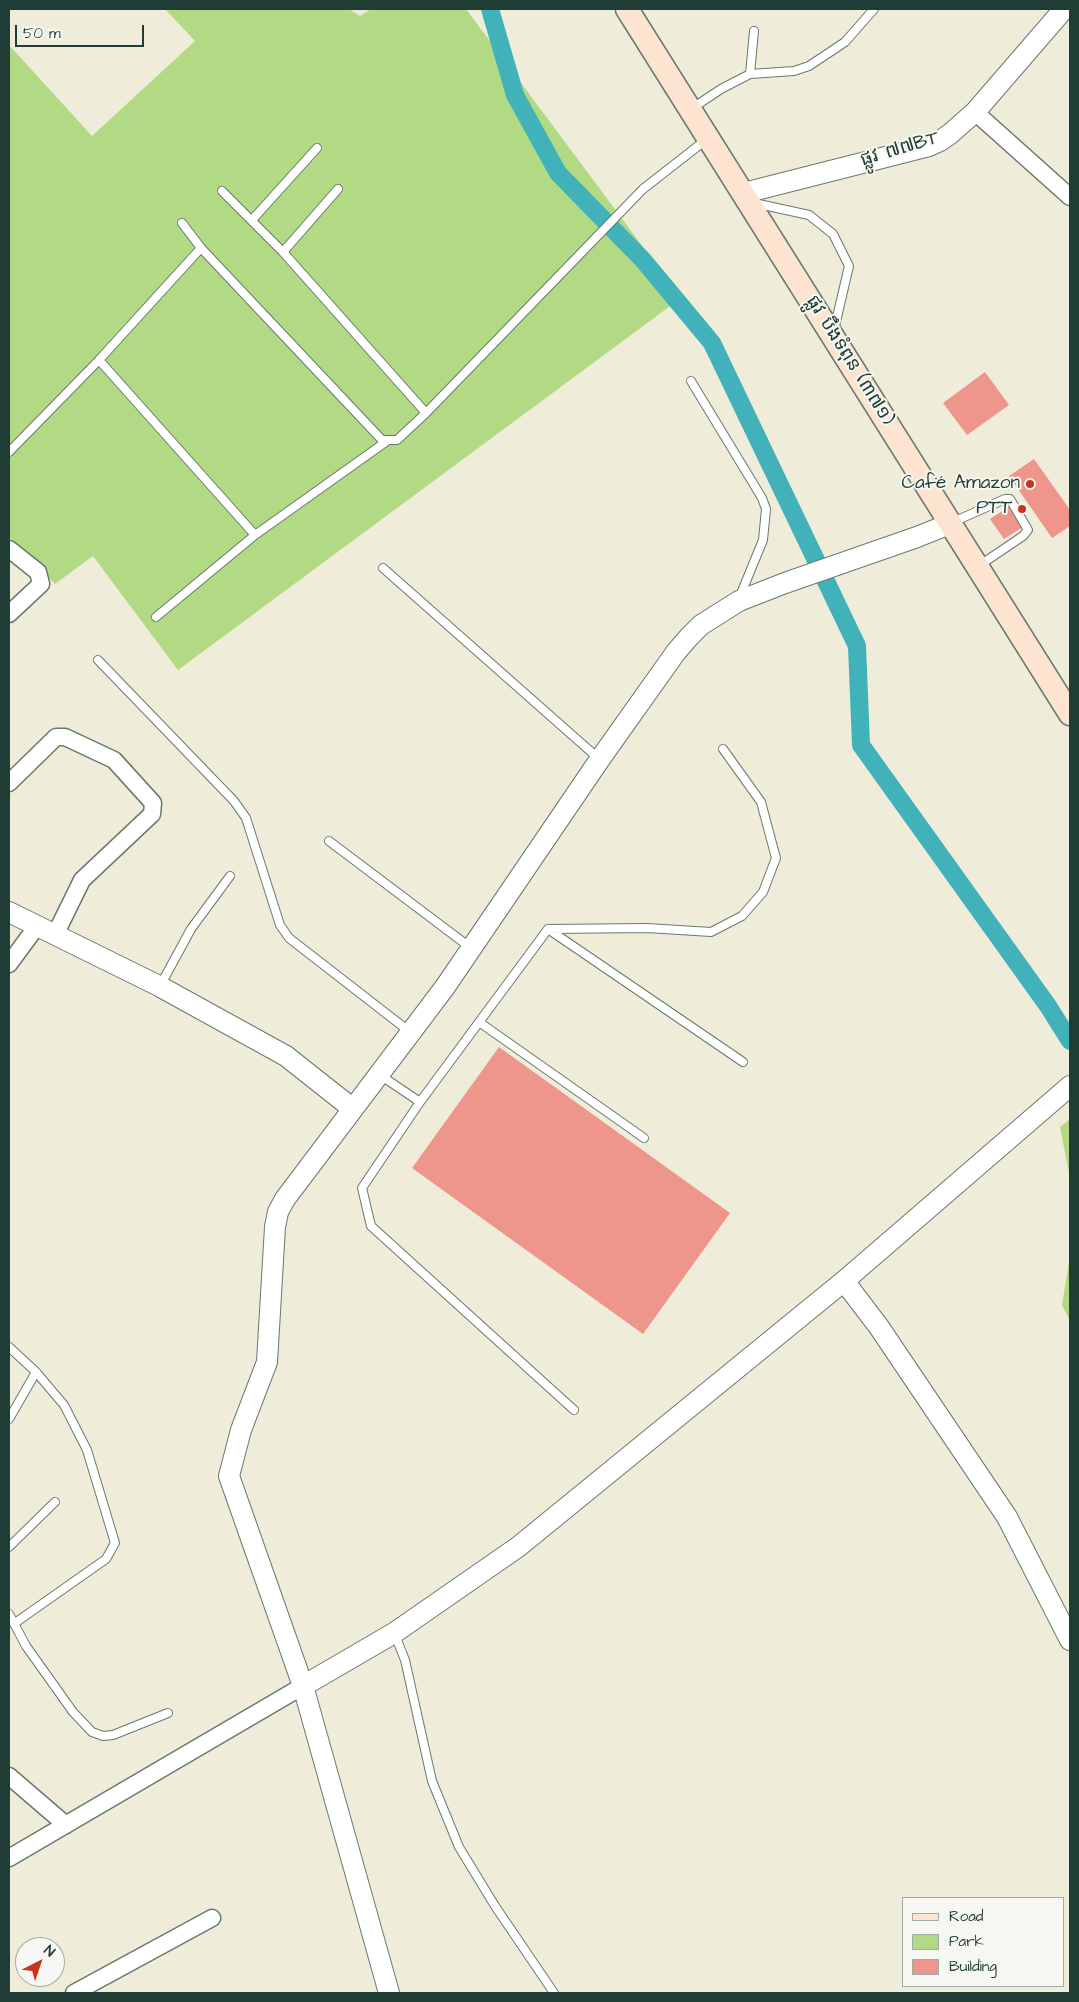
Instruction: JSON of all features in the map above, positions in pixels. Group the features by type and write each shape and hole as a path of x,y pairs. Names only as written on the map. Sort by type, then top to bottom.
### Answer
{"main road":[{"name":"ផ្លូវ បឹងទំពុន (៣៧១)","path":"627,9 952,523 1070,714"}],"street":[{"name":"ផ្លូវ ៧៧BT","path":"747,198 929,146 950,134 975,112 1064,9"},
{"path":"975,112 1070,197"},
{"path":"389,1993 303,1686 229,1476 241,1430 267,1362 275,1227 278,1212 285,1199 471,948 600,759 689,636 701,625 739,601 952,523"},
{"path":"9,549 38,572 41,584 9,614"},
{"path":"9,783 56,737 65,737 114,760 153,803 152,814 82,880 56,935"},
{"path":"9,912 159,986 286,1056 353,1109"},
{"path":"9,964 37,926"},
{"path":"9,1858 394,1633 518,1547 844,1281 1070,1086"},
{"path":"844,1281 880,1327 1007,1517 1070,1640"},
{"path":"9,1776 66,1824"},
{"path":"74,1993 212,1918"}],"lane":[{"path":"691,109 721,89 750,74 794,71 809,66 845,42 874,9"},
{"path":"750,74 754,31"},
{"path":"182,223 201,248 382,440 397,440 426,413 643,190 709,138"},
{"path":"252,220 318,148"},
{"path":"283,252 338,189"},
{"path":"222,191 283,252 426,413"},
{"path":"747,198 810,215 833,234 849,266 833,334"},
{"path":"9,452 99,360 201,248"},
{"path":"99,360 255,535"},
{"path":"692,381 762,498 766,508 762,540 739,601"},
{"path":"156,618 255,535 387,441"},
{"path":"952,523 1005,499 1010,499 1028,530 1024,536 978,566"},
{"path":"383,568 600,759"},
{"path":"98,660 234,801 246,818 280,925 289,938 410,1032"},
{"path":"548,929 647,928 711,932 742,916 763,892 776,858 761,802 723,749"},
{"path":"329,841 471,948"},
{"path":"159,986 191,929 230,876"},
{"path":"548,929 420,1102 362,1188 371,1226 574,1410"},
{"path":"548,929 743,1062"},
{"path":"479,1022 644,1138"},
{"path":"378,1074 420,1102"},
{"path":"9,1347 36,1372 64,1405 87,1450 115,1542 106,1559 15,1623"},
{"path":"9,1419 36,1372"},
{"path":"9,1548 55,1502"},
{"path":"9,1614 26,1646 73,1712 92,1732 103,1736 113,1735 168,1712"},
{"path":"394,1633 405,1660 432,1781 459,1847 495,1906 554,1993"}],"green space":[{"path":"165,9 349,9 360,16 371,9 466,9 681,298 178,670 93,556 55,584 9,537 9,45 92,136 195,41"},
{"path":"1070,1119 1070,1178 1060,1127"},
{"path":"1070,1256 1070,1321 1062,1305"}],"building":[{"path":"985,372 1009,405 967,435 943,403"},
{"path":"1034,459 1070,510 1070,526 1052,538 1009,476"},
{"path":"1010,506 1023,527 1004,539 990,519"},
{"path":"499,1047 730,1213 643,1334 412,1168"}],"waterway":[{"path":"490,9 515,95 558,173 643,260 712,343 857,646 861,745 1048,1006 1070,1041"}],"place":[{"name":"Café Amazon","path":"1030,484"},
{"name":"PTT","path":"1022,509"}]}
